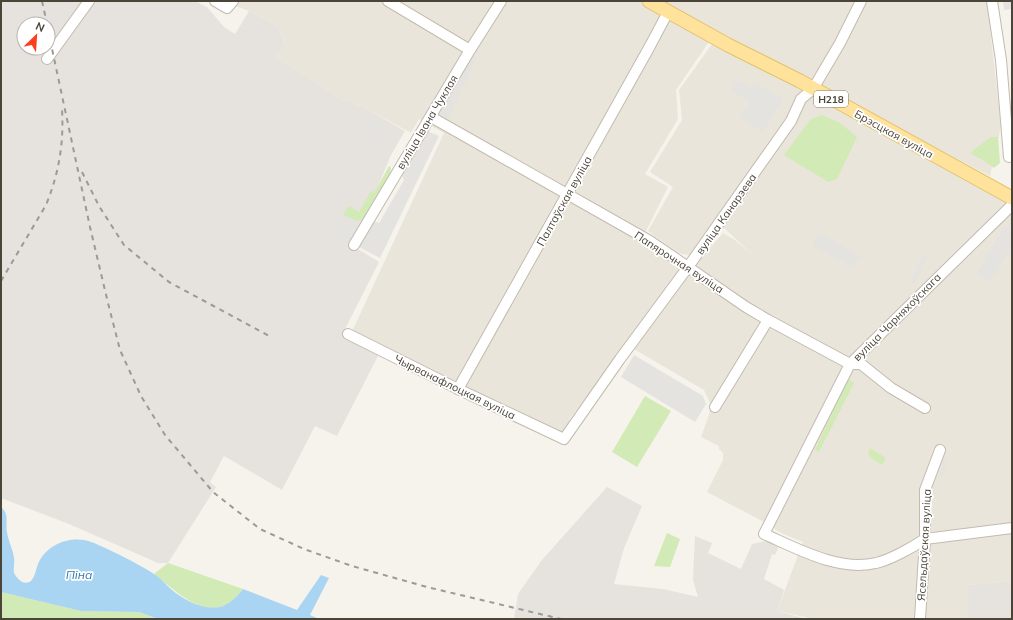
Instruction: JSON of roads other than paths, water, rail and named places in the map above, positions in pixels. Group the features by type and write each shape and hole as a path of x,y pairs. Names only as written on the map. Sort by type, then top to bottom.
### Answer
{"main road":[{"name":"Брэсцкая вуліца","path":"649,1 1012,198"}],"street":[{"path":"47,60 89,1"},
{"path":"215,1 227,8 232,1"},
{"path":"388,1 470,50"},
{"name":"вуліца Івана Чуклая","path":"354,245 470,50 501,1"},
{"name":"вуліца Канарэева","path":"564,439 791,121 801,99 813,89 840,43 861,1"},
{"path":"992,1 1001,60 1009,157"},
{"name":"Палтаўская вуліца","path":"458,388 668,12"},
{"name":"Папярочная вуліца","path":"431,117 650,241 746,307 768,320 850,364 861,364 890,388 925,408"},
{"name":"вуліца Чарняхоўскага","path":"925,539 912,547 876,563 856,565 831,561 764,534 850,364 1012,205"},
{"path":"715,407 768,320"},
{"name":"Чырванафлоцкая вуліца","path":"348,334 564,439"},
{"name":"Ясельдаўская вуліца","path":"920,619 925,539 925,490 940,450"},
{"path":"925,539 1012,528"}],"water":[{"name":"Піна","path":"1,507 6,516 8,535 13,551 14,573 22,582 27,583 31,581 42,557 54,546 69,540 86,540 125,557 157,576 183,598 204,607 211,608 225,605 233,600 243,589 297,610 321,575 329,578 310,615 319,619 158,619 139,612 81,611 1,592"}],"railway":[{"path":"42,1 45,16"},
{"path":"54,56 90,227 120,350 141,396 165,435 213,492 260,529 304,549 352,566 427,587 561,619"},
{"path":"1,281 46,205 51,193 60,158 62,109"},
{"path":"82,172 99,206 124,245 169,282 271,337"}]}
